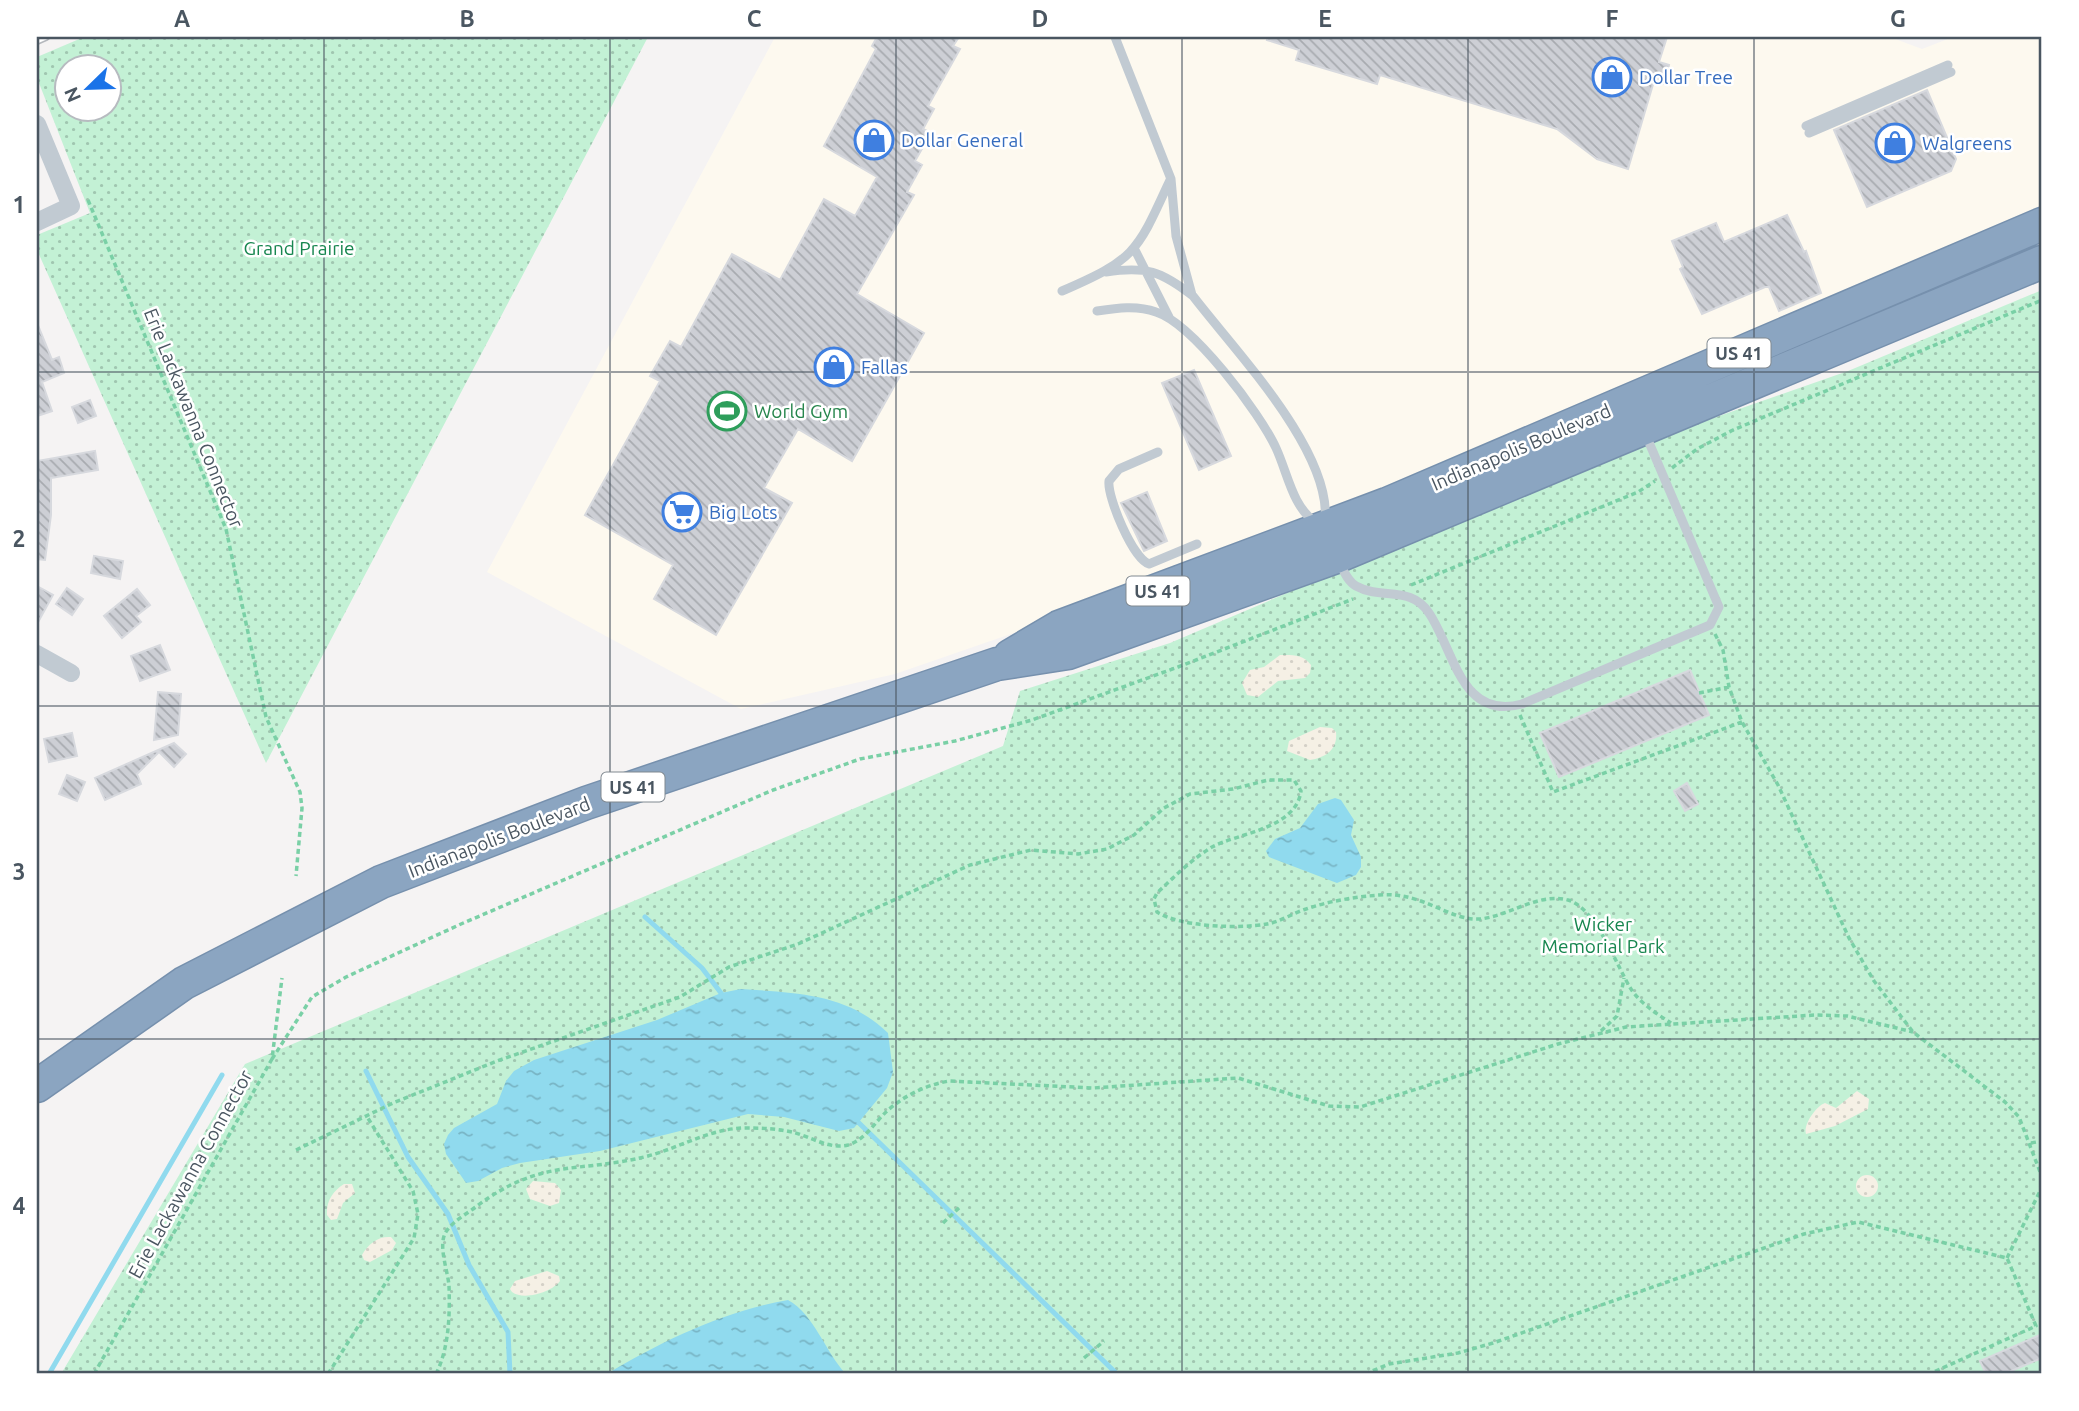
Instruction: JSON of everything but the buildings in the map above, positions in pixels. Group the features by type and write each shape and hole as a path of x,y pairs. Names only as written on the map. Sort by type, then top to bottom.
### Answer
{"highway":[{"name":"Indianapolis Boulevard","path":"37,1086 184,983 381,882 574,807 997,664 1068,653 1330,543 2042,224"},
{"name":"Indianapolis Boulevard","path":"1330,543 1643,428 2042,262"}],"street":[{"path":"37,124 71,206 37,222"},
{"path":"37,654 71,673"}],"lane":[{"path":"1115,37 1171,179 1176,236 1193,296"},
{"path":"1807,130 1950,69"},
{"path":"1062,291 1106,272 1135,250 1171,179"},
{"path":"1135,250 1170,318"},
{"path":"1106,272 1143,269 1174,282 1193,296 1298,431 1327,501 1330,543"},
{"path":"1097,312 1135,308 1170,318 1184,329 1253,408 1276,448 1302,513 1330,543 1350,582 1358,588 1398,593 1419,602 1429,613 1467,686 1488,704 1499,708 1517,706 1710,625 1719,607 1643,428"},
{"path":"1158,452 1119,469 1109,481 1110,494 1140,560 1149,564 1197,544"}],"path":[{"name":"Erie Lackawanna Connector","path":"71,206 87,198 96,214 226,529 266,717 300,792 302,808 296,876"},
{"path":"271,1059 312,997 346,977 461,923 827,768 955,741 1032,720 1376,592 1426,580 1638,492 1697,449 1733,430 2042,300"},
{"path":"1710,625 1723,650 1729,687 1742,722 1778,785 1849,938 1874,981 1913,1032 2005,1101 2019,1116 2042,1177"},
{"path":"1699,693 1729,687"},
{"path":"1517,706 1553,792 1742,722"},
{"path":"296,1150 393,1103 536,1046 680,997 739,963 798,944 970,865 1031,850 1078,854 1107,849 1134,835 1164,808 1190,794 1286,778 1294,779 1301,791 1294,806 1269,825 1225,841 1199,856 1157,893 1154,899 1157,912 1186,921 1256,925 1269,924 1309,908 1379,895 1411,896 1464,918 1476,919 1492,917 1537,902 1567,900 1579,905 1589,916 1642,1002 1671,1023"},
{"path":"1599,1032 1618,1016 1624,994 1624,976"},
{"name":"Erie Lackawanna Connector","path":"93,1374 271,1059 282,978"},
{"path":"436,1374 445,1349 448,1324 449,1286 443,1241 447,1229 496,1192 531,1175 552,1169 646,1157 726,1130 771,1129 833,1146 844,1146 861,1138 887,1111 917,1091 933,1084 960,1081 1093,1088 1238,1078 1329,1106 1360,1107 1599,1032 1671,1023 1847,1016 1913,1032"},
{"path":"328,1374 404,1258 418,1224 418,1205 413,1191 366,1115"},
{"path":"2030,1143 2042,1141"},
{"path":"1929,1374 2036,1326 2007,1258 2042,1187"},
{"path":"943,1223 961,1206"},
{"path":"1365,1374 1389,1364 1458,1353 1493,1343 1804,1234 1858,1222 2007,1258"},
{"path":"1084,1358 1104,1341"}],"shaded area":[{"path":"775,37 1890,37 1922,49 1953,37 2042,37 2042,214 1575,416 1072,613 895,674 741,709 487,572"}],"green space":[{"name":"Grand Prairie","path":"84,37 648,37 266,763 37,250 37,235 90,213 54,122 122,122 122,52 52,52 52,116 37,78 37,57"},
{"name":"Wicker Memorial Park","path":"2042,290 2042,1374 61,1374 245,1064 1003,746 1020,691 1170,643 1563,475 1679,430 1848,371"}],"sand":[{"path":"1280,655 1304,659 1311,665 1310,673 1305,678 1278,681 1258,697 1247,695 1242,683 1250,670 1264,667"},
{"path":"1320,727 1332,728 1336,732 1333,748 1326,755 1310,760 1287,751 1289,741"},
{"path":"1857,1091 1869,1099 1868,1109 1835,1126 1806,1134 1808,1121 1818,1108 1825,1103 1836,1108"},
{"path":"1867,1175 1875,1178 1878,1186 1875,1194 1867,1197 1859,1194 1856,1186 1859,1178"},
{"path":"533,1181 555,1183 561,1190 559,1203 550,1206 530,1199 526,1189"},
{"path":"344,1184 352,1184 355,1193 343,1203 337,1219 331,1220 327,1215 329,1201"},
{"path":"391,1237 396,1243 392,1250 370,1262 364,1260 362,1255 370,1244 378,1239"},
{"path":"547,1271 559,1276 560,1281 551,1289 523,1296 510,1289 515,1281"}],"water":[{"path":"1335,798 1341,800 1354,820 1351,835 1361,857 1361,867 1356,875 1337,883 1269,857 1266,851 1275,839 1300,828 1318,804"},
{"path":"741,989 801,994 838,1003 872,1020 888,1033 893,1072 887,1088 854,1128 839,1131 784,1117 748,1114 600,1151 520,1163 502,1168 478,1181 466,1183 446,1154 444,1144 448,1135 454,1128 497,1104 506,1081 514,1071 534,1060 657,1020 721,993"},
{"path":"788,1300 806,1315 846,1374 607,1374 694,1329 740,1312"}],"waterway":[{"path":"645,917 702,968 721,993"},
{"path":"366,1071 408,1157 448,1214 469,1265 508,1332 510,1374"},
{"path":"49,1374 222,1075"},
{"path":"859,1123 1117,1374"}],"railway":[{"path":"37,41 46,37"}],"place":[{"name":"Dollar Tree","path":"1612,77"},
{"name":"Dollar General","path":"874,140"},
{"name":"Walgreens","path":"1895,143"},
{"name":"Fallas","path":"834,367"},
{"name":"World Gym","path":"727,411"},
{"name":"Big Lots","path":"682,512"}]}
